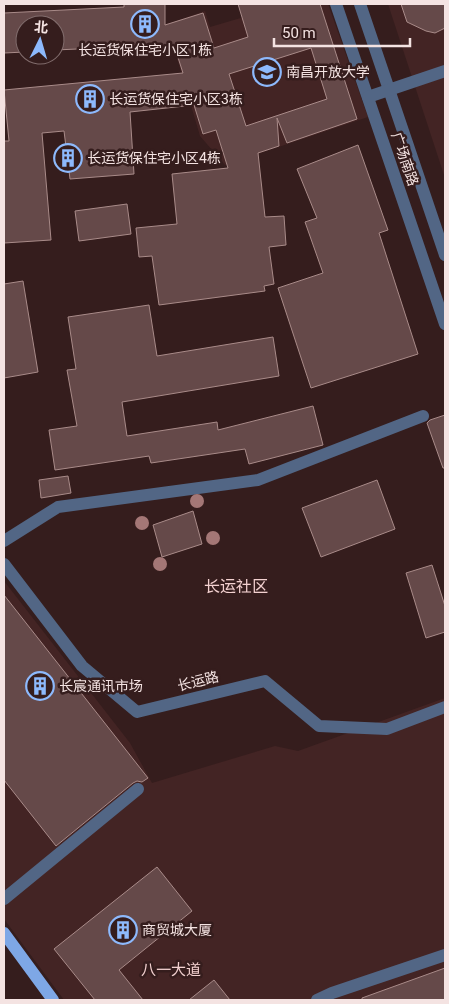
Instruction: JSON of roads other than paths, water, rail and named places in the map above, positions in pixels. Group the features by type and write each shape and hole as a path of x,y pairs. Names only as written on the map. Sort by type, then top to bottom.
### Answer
{"main road":[{"path":"4,933 53,1000"}],"street":[{"name":"广场南路","path":"336,4 445,324"},
{"path":"360,4 445,255"},
{"path":"368,97 445,70"},
{"path":"4,541 58,507 258,480 423,416"},
{"name":"长运路","path":"4,564 82,666 137,712 265,681 319,726 387,729 445,707"},
{"path":"4,899 138,789"},
{"path":"317,1000 332,993 445,955"}],"place":[{"name":"长运货保住宅小区1栋","path":"145,24"},
{"name":"南昌开放大学","path":"267,72"},
{"name":"长运货保住宅小区3栋","path":"90,99"},
{"name":"长运货保住宅小区4栋","path":"68,158"},
{"name":"长宸通讯市场","path":"40,686"},
{"name":"商贸城大厦","path":"123,930"}],"district":[{"name":"长运社区","path":"236,586"},
{"name":"八一大道","path":"171,970"}]}
